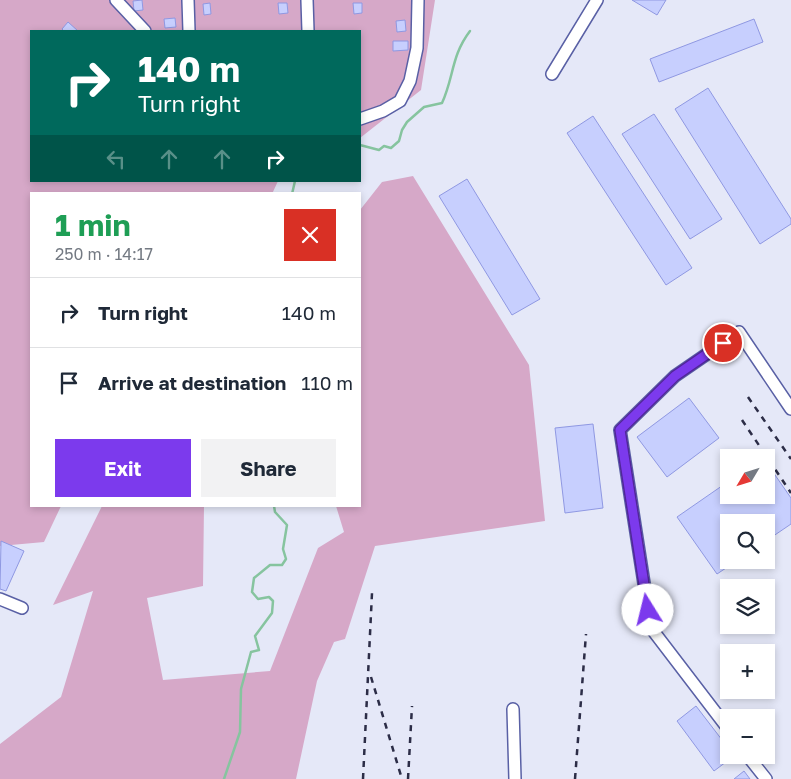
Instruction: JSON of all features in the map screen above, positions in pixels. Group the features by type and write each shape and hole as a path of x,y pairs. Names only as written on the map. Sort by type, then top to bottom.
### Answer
{"lane":[{"path":"116,0 144,30"},
{"path":"188,0 189,30"},
{"path":"307,0 308,30"},
{"path":"362,119 383,112 400,101 410,81 417,48 418,0"},
{"path":"552,74 597,0"},
{"path":"720,718 651,628 620,430 675,376 739,332 791,409"},
{"path":"0,599 22,608"},
{"path":"514,710 515,779"},
{"path":"754,764 766,779"}],"shaded area":[{"path":"0,0 435,0 421,90 361,137 361,30 30,30 30,182 278,182 273,192 30,192 30,507 61,507 44,542 0,546"},
{"path":"413,176 529,365 545,521 375,546 345,639 334,642 317,681 296,779 0,779 0,744 61,697 93,591 53,605 102,507 204,507 203,586 147,598 163,680 270,671 318,548 344,532 336,507 361,507 361,209 382,182"}],"building":[{"path":"142,0 143,10 134,11 133,1"},
{"path":"632,0 666,0 657,15"},
{"path":"210,3 211,14 204,15 203,4"},
{"path":"278,3 287,3 288,13 279,14"},
{"path":"353,3 362,3 362,13 354,14"},
{"path":"175,18 176,27 165,28 164,19"},
{"path":"754,19 763,42 659,82 650,59"},
{"path":"405,20 406,31 397,32 396,21"},
{"path":"68,22 77,30 63,30"},
{"path":"393,41 408,41 408,50 393,51"},
{"path":"708,88 791,219 791,224 760,244 675,109"},
{"path":"654,114 722,219 690,239 622,134"},
{"path":"593,116 692,268 666,285 567,133"},
{"path":"467,179 540,299 512,315 439,196"},
{"path":"689,398 719,438 667,477 637,437"},
{"path":"593,424 603,508 565,513 555,428"},
{"path":"775,475 791,498 791,524 775,535 775,514 720,514 720,569 724,569 717,574 677,517 720,487 720,504 775,504"},
{"path":"1,541 24,551 6,591 0,589"},
{"path":"696,706 720,737 720,764 723,764 714,771 677,721"},
{"path":"744,771 750,779 734,779"}],"waterway":[{"path":"361,145 379,150 384,146 391,148 399,141 402,130 407,122 424,107 442,103 459,49 470,31"},
{"path":"292,192 295,182"},
{"path":"224,779 240,732 241,689 251,652 259,650 255,636 272,613 273,601 269,597 258,599 252,592 254,578 270,565 282,565 286,559 283,549 287,525 275,512 274,507"}],"railway":[{"path":"748,397 791,459"},
{"path":"742,420 791,493"},
{"path":"363,779 372,593"},
{"path":"575,779 586,634"},
{"path":"371,677 402,779"},
{"path":"408,779 412,706"}],"route":[{"path":"648,610 620,430 675,376 723,343"}]}
